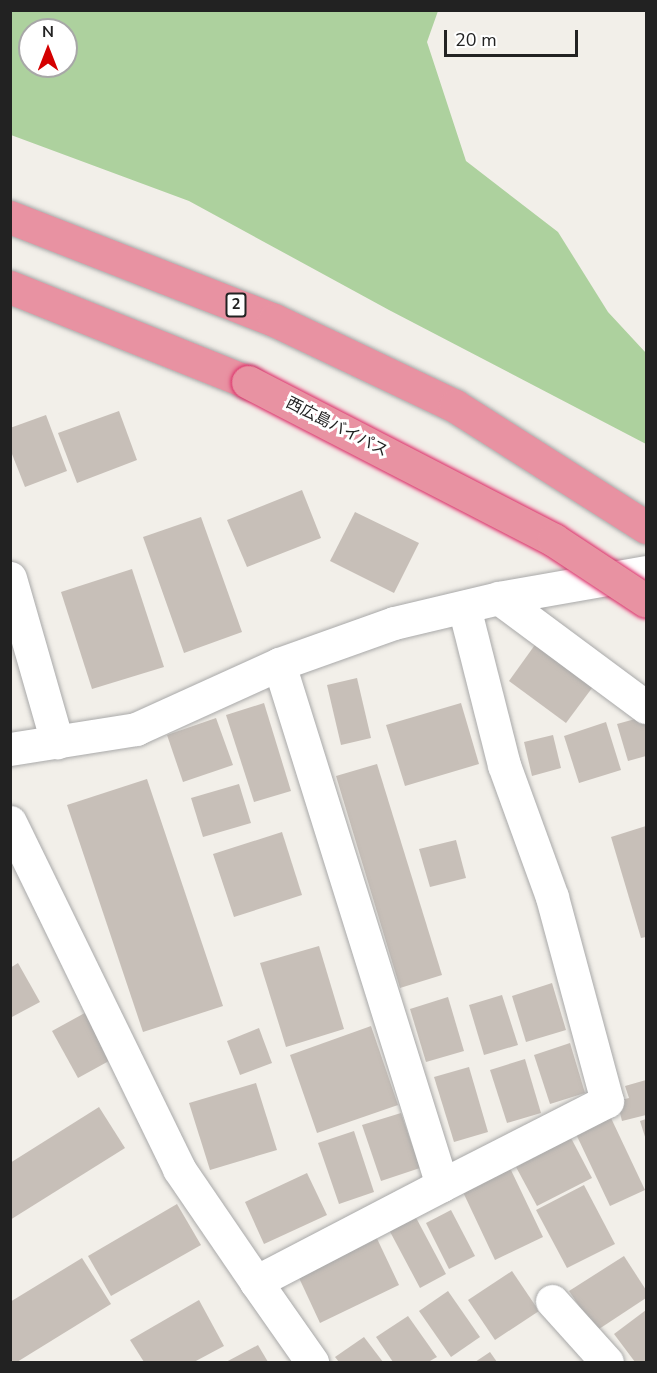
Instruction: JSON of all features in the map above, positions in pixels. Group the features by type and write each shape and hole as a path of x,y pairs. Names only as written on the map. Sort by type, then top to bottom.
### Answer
{"highway":[{"name":"2","path":"10,217 274,320 455,406 646,527"},
{"name":"西広島バイパス","path":"10,287 248,382 554,540 646,601"},
{"path":"600,496 646,521"}],"street":[{"path":"10,749 136,729 279,664 394,623 499,598 646,572"},
{"path":"10,578 57,742"},
{"path":"499,598 646,707"},
{"path":"256,1282 607,1101 552,897 504,765 464,606"},
{"path":"279,664 442,1185"},
{"path":"10,822 179,1169 312,1362"},
{"path":"552,1301 607,1362"}],"green space":[{"path":"10,11 438,11 427,42 466,161 558,232 608,312 646,353 646,444 389,310 189,201 11,135"}],"building":[{"path":"119,411 137,460 77,483 58,433"},
{"path":"46,415 67,471 25,487 10,449 10,428"},
{"path":"302,490 321,538 247,567 227,520"},
{"path":"355,512 419,543 394,593 330,561"},
{"path":"201,517 242,632 184,653 143,537"},
{"path":"132,569 164,667 92,689 61,592"},
{"path":"537,642 595,684 566,723 509,681"},
{"path":"357,678 371,738 341,745 327,685"},
{"path":"264,703 291,791 254,802 226,715"},
{"path":"461,703 479,764 405,786 386,725"},
{"path":"646,716 646,756 628,761 617,724"},
{"path":"216,718 233,765 183,782 167,735"},
{"path":"606,722 621,770 579,783 564,736"},
{"path":"553,735 561,768 532,776 524,742"},
{"path":"377,764 442,975 400,988 336,776"},
{"path":"147,779 223,1006 143,1032 67,805"},
{"path":"239,784 251,823 203,837 191,798"},
{"path":"646,826 646,937 641,938 611,837"},
{"path":"282,832 302,895 234,917 213,854"},
{"path":"456,840 466,878 430,887 419,849"},
{"path":"319,946 344,1029 286,1047 260,963"},
{"path":"18,963 40,1002 10,1018 10,968"},
{"path":"552,983 566,1030 526,1042 512,996"},
{"path":"502,995 518,1045 484,1055 469,1005"},
{"path":"448,997 464,1051 426,1062 410,1009"},
{"path":"92,1009 118,1056 78,1078 52,1031"},
{"path":"371,1026 398,1105 317,1133 290,1055"},
{"path":"259,1028 272,1063 240,1075 227,1041"},
{"path":"570,1043 585,1093 550,1104 534,1055"},
{"path":"525,1059 541,1113 507,1123 490,1070"},
{"path":"469,1067 488,1132 454,1142 434,1077"},
{"path":"646,1080 646,1115 622,1121 617,1101 629,1098 625,1086"},
{"path":"256,1083 277,1150 210,1170 189,1103"},
{"path":"99,1107 125,1148 10,1220 10,1163"},
{"path":"401,1113 420,1168 381,1181 362,1125"},
{"path":"611,1118 645,1190 610,1206 576,1134"},
{"path":"646,1119 646,1140 640,1121"},
{"path":"354,1131 374,1192 339,1204 318,1143"},
{"path":"571,1138 592,1178 537,1206 516,1167"},
{"path":"510,1168 543,1237 495,1260 462,1190"},
{"path":"307,1173 327,1215 264,1244 245,1202"},
{"path":"584,1185 615,1244 567,1268 536,1210"},
{"path":"177,1204 201,1245 111,1296 88,1256"},
{"path":"451,1210 475,1256 449,1269 426,1223"},
{"path":"413,1212 446,1274 420,1288 387,1226"},
{"path":"372,1228 399,1285 320,1323 293,1265"},
{"path":"624,1256 646,1290 646,1298 596,1331 569,1291"},
{"path":"82,1258 111,1304 17,1362 10,1362 10,1302"},
{"path":"512,1271 539,1311 495,1340 468,1300"},
{"path":"448,1291 480,1337 451,1357 419,1311"},
{"path":"199,1300 224,1346 194,1362 144,1362 130,1340"},
{"path":"646,1310 646,1362 635,1362 614,1334"},
{"path":"408,1316 437,1357 428,1362 393,1362 376,1337"},
{"path":"364,1337 383,1362 339,1362 335,1357"},
{"path":"258,1345 268,1362 226,1362"},
{"path":"490,1352 497,1362 475,1362"}]}
